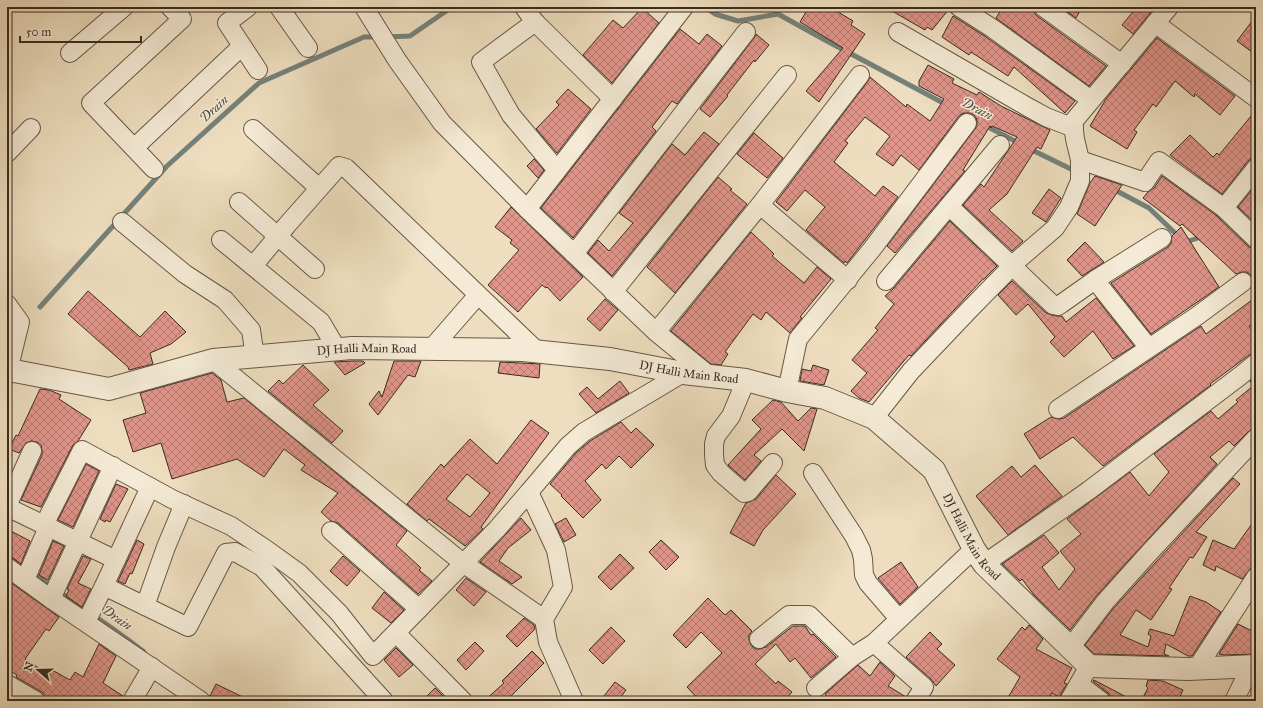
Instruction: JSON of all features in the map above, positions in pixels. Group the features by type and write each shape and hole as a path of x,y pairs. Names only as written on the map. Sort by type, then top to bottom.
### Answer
{"street":[{"path":"70,53 124,7"},
{"path":"154,168 91,103 182,19 171,7"},
{"path":"248,7 227,23 258,70"},
{"path":"279,7 308,48"},
{"path":"364,7 397,60 442,123 527,209 613,292 656,332 711,377"},
{"path":"524,7 535,22 613,99"},
{"path":"527,209 684,7"},
{"path":"959,7 992,28 1091,100"},
{"path":"1044,7 1122,64"},
{"path":"874,418 911,371 970,309 1012,267 1055,228 1069,207 1080,168 1073,122 1169,7"},
{"path":"535,22 480,62 511,114 557,170"},
{"path":"1155,23 1256,98"},
{"path":"574,254 746,32"},
{"path":"898,32 1042,115 1074,128"},
{"path":"134,148 242,46"},
{"path":"613,292 787,75"},
{"path":"656,332 760,205 860,75"},
{"path":"787,391 798,339 848,280 966,123"},
{"path":"7,153 31,128"},
{"path":"253,129 319,188"},
{"path":"886,281 1000,145"},
{"path":"1080,168 1145,182 1159,161 1224,208 1256,239"},
{"path":"253,266 339,166 346,168 537,351"},
{"path":"1224,208 1253,179"},
{"path":"238,202 315,269"},
{"path":"760,205 848,280"},
{"path":"949,206 1053,305 1058,306 1095,280 1162,238"},
{"path":"122,222 185,274 225,300 251,330 255,357"},
{"path":"221,240 321,322 337,349"},
{"path":"1095,280 1149,348"},
{"path":"1058,409 1197,316 1243,282"},
{"path":"431,349 478,295"},
{"path":"7,304 20,322 8,372"},
{"name":"DJ Halli Main Road","path":"8,372 109,389 213,360 352,348 537,351 610,359 684,373 746,380 787,391 825,398 874,418 934,470 979,557 1070,648 1084,675"},
{"path":"213,360 463,563 544,619"},
{"path":"816,688 852,657 874,643 899,619 979,557 1088,491 1256,363"},
{"path":"25,580 48,527 47,520 49,515 82,450 150,487 231,526 298,573 339,613 374,656 497,529 568,446 584,432 684,373"},
{"path":"746,380 731,416 716,436 714,444 715,465 721,473 744,493 748,492 774,463"},
{"path":"1070,648 1106,602 1142,560 1256,438"},
{"path":"32,451 7,507 116,560"},
{"path":"53,592 113,466"},
{"path":"813,473 854,536 861,550 864,575 868,583 899,619"},
{"path":"89,617 150,487"},
{"path":"529,492 556,550 563,587 544,619 548,642 572,700"},
{"path":"145,606 166,547 184,504"},
{"path":"332,531 419,609"},
{"path":"104,586 188,627 226,553 235,552 262,567 384,701"},
{"path":"7,567 25,580 53,592 89,617 152,667 201,701"},
{"path":"1197,668 1256,577"},
{"path":"759,639 789,615 809,615 852,657"},
{"path":"396,633 463,701"},
{"path":"874,643 924,687 915,701"},
{"path":"1084,675 1254,666"},
{"path":"1234,701 1254,666"},
{"path":"132,701 152,667"},
{"path":"1069,701 1084,675"},
{"path":"1084,675 1102,701"},
{"path":"7,684 36,701"}],"building":[{"path":"809,7 830,7 853,21 851,25 865,34 819,102 806,91 843,48 800,22"},
{"path":"885,7 949,7 949,9 932,30 927,27 925,30"},
{"path":"1003,7 1033,7 1037,16 1106,66 1089,86 996,18"},
{"path":"1061,7 1082,7 1076,18"},
{"path":"1137,7 1155,7 1133,34 1122,25"},
{"path":"642,8 659,23 612,83 583,55 613,20 623,28"},
{"path":"953,16 986,37 1075,101 1065,113 1014,67 1008,76 971,52 969,55 942,37"},
{"path":"1256,16 1256,55 1237,41"},
{"path":"680,29 699,44 707,34 722,46 677,104 672,101 652,127 656,131 573,238 541,208"},
{"path":"756,34 769,45 755,62 754,60 727,95 728,96 710,117 700,109"},
{"path":"1157,38 1235,96 1220,115 1195,94 1194,97 1175,81 1156,107 1153,104 1134,130 1137,132 1127,149 1090,126 1106,99"},
{"path":"928,65 954,79 952,83 977,95 979,92 1001,106 1050,130 1041,149 1037,147 1007,194 989,210 1023,241 1012,251 963,205 981,184 984,187 1017,137 992,126 991,128 990,126 963,170 965,171 895,253 887,246 975,129 977,119 974,115 969,113 963,113 959,116 919,170 901,155 893,166 876,154 890,136 865,117 845,141 848,143 834,162 875,196 883,186 898,197 847,263 845,261 844,263 806,230 825,207 805,190 787,211 776,202 870,77 906,107 907,104 930,121 944,99 919,86 919,81"},
{"path":"568,89 591,109 557,153 536,129 559,105 556,102"},
{"path":"1256,110 1256,158 1252,158 1248,161 1222,194 1170,155 1190,135 1213,157 1217,153 1219,155"},
{"path":"704,132 719,144 612,276 588,253 598,240 609,251 633,223 619,213 672,144 685,155"},
{"path":"754,133 783,158 767,178 737,154"},
{"path":"534,159 544,170 538,178 527,166"},
{"path":"1095,176 1122,185 1095,226 1077,214 1090,183"},
{"path":"1162,176 1217,216 1249,247 1256,249 1256,294 1251,289 1253,281 1251,275 1247,272 1236,274 1182,224 1180,226 1143,198 1154,188"},
{"path":"718,177 732,189 730,190 747,204 675,293 647,267"},
{"path":"1256,185 1256,224 1238,207"},
{"path":"1049,189 1061,198 1046,222 1032,213"},
{"path":"511,207 583,277 560,301 547,287 546,288 542,285 518,312 488,285 519,250 510,243 512,240 495,227"},
{"path":"950,221 997,266 911,356 909,355 869,402 859,398 851,391 867,373 852,360 878,330 875,328 894,304 885,296 894,288"},
{"path":"1181,227 1219,287 1151,334 1111,283 1168,247 1171,243 1172,236"},
{"path":"751,232 774,254 772,256 804,283 817,267 831,279 800,317 802,318 790,333 766,312 761,320 753,314 725,352 728,354 721,365 711,364 671,331"},
{"path":"1085,242 1104,262 1082,276 1067,260"},
{"path":"1012,281 1046,313 1062,316 1066,322 1096,298 1134,346 1113,359 1093,331 1064,357 1050,342 1055,337 1028,304 1016,315 998,295"},
{"path":"88,291 140,337 165,311 186,332 171,344 150,353 153,364 129,370 128,367 68,314"},
{"path":"1256,297 1256,321 1249,326 1256,335 1256,353 1249,355 1103,466 1073,437 1040,459 1024,434 1051,417 1058,419 1064,418 1201,326 1206,334"},
{"path":"605,299 618,310 600,331 587,319"},
{"path":"363,361 365,363 345,375 334,362"},
{"path":"394,361 421,361 415,377 408,375 378,415 369,404 379,391 382,397"},
{"path":"500,362 540,364 539,378 498,373"},
{"path":"303,365 329,390 313,405 343,431 332,443 268,391 279,380 283,384"},
{"path":"813,365 829,370 824,385 800,381 802,369 811,371"},
{"path":"212,373 221,380 227,402 244,398 407,531 396,545 421,568 419,570 432,581 418,594 338,523 331,521 321,512 338,493 301,470 305,465 284,449 264,477 237,459 172,479 161,443 133,452 123,420 146,413 140,393"},
{"path":"1256,377 1256,428 1249,431 1234,446 1229,441 1210,457 1217,464 1097,595 1070,630 1034,595 1022,579 1020,581 1002,564 1044,535 1059,553 1042,567 1059,590 1075,569 1060,551 1081,534 1067,519 1130,472 1149,496 1169,472 1154,454 1211,411 1218,419 1238,402 1236,400 1253,386 1250,381"},
{"path":"620,381 629,393 596,413 579,394 587,387 598,399"},
{"path":"40,389 49,390 61,395 59,399 91,420 78,441 73,445 41,507 21,500 42,455 41,445 37,442 31,441 26,443 19,453 9,449 16,435 18,436"},
{"path":"773,400 781,402 798,421 811,408 817,409 804,451 782,429 754,455 761,461 745,480 728,465 761,429 752,420"},
{"path":"531,420 549,433 481,527 483,529 465,546 429,519 427,521 407,504 441,464 444,467 470,439 497,464","holes":["467,474 490,493 470,517 446,499"]},
{"path":"621,422 631,433 636,428 654,445 631,468 619,456 606,469 602,464 585,481 601,500 583,518 550,484 576,453 590,441"},
{"path":"86,464 99,471 73,527 58,520"},
{"path":"1035,465 1062,496 1008,535 976,496 1012,466 1021,477"},
{"path":"776,475 796,494 763,530 754,546 730,533 746,503 756,499"},
{"path":"1233,478 1240,484 1196,532 1207,537 1193,558 1190,557 1169,588 1172,589 1151,620 1136,610 1120,635 1148,647 1151,636 1148,634 1150,629 1174,636 1190,596 1206,602 1221,612 1192,656 1188,656 1166,644 1164,654 1169,656 1094,654 1085,645 1113,609"},
{"path":"116,484 128,489 110,522 106,520 105,522 100,519"},
{"path":"521,518 531,530 508,548 499,561 522,577 512,584 480,562"},
{"path":"566,518 576,535 564,542 555,524"},
{"path":"1256,518 1256,567 1251,568 1242,579 1216,566 1215,571 1203,565 1213,540 1234,549"},
{"path":"7,529 30,541 21,564 13,558 7,557"},
{"path":"137,540 144,544 132,574 130,573 125,584 118,581"},
{"path":"661,540 679,557 666,570 649,552"},
{"path":"53,541 64,546 48,580 39,575"},
{"path":"620,554 634,568 611,590 598,577"},
{"path":"83,556 91,559 78,583 91,589 82,607 66,596 69,590 67,589"},
{"path":"343,556 360,571 347,586 330,571"},
{"path":"901,562 918,587 900,604 878,578"},
{"path":"466,578 486,592 474,606 456,590"},
{"path":"7,580 59,617 49,631 46,629 25,659 49,675 52,670 70,680 75,672 83,677 99,644 116,656 103,683 123,696 122,701 46,701 42,692 16,677 17,675 7,669"},
{"path":"384,592 404,610 391,623 372,608"},
{"path":"708,598 725,615 731,610 752,631 749,635 749,640 755,649 766,647 793,626 805,626 811,635 813,634 836,657 811,678 795,658 790,662 776,644 755,664 776,684 778,681 792,692 784,701 700,701 687,687 722,653 701,632 686,648 673,635"},
{"path":"524,618 534,625 535,629 517,647 506,636"},
{"path":"1238,624 1256,633 1256,654 1219,654"},
{"path":"1029,625 1043,639 1036,649 1072,668 1064,683 1067,684 1059,697 1052,693 1047,701 1006,701 1020,677 997,659 1022,627 1025,630"},
{"path":"611,627 625,641 603,664 589,650"},
{"path":"930,632 942,644 937,649 955,665 936,686 931,679 906,657"},
{"path":"475,642 484,651 466,670 457,660"},
{"path":"396,648 413,665 399,677 384,660"},
{"path":"532,651 544,663 506,701 484,701 504,683 502,681"},
{"path":"880,662 895,676 888,686 906,697 905,701 830,701 825,694 858,665 870,676"},
{"path":"1094,680 1134,701 1111,701 1111,697 1108,693 1093,681"},
{"path":"1148,680 1163,681 1183,690 1178,701 1141,701 1148,688 1146,686"},
{"path":"615,682 626,690 618,701 600,701"},
{"path":"216,684 251,701 221,701 210,696"},
{"path":"435,688 448,701 422,701"}],"waterway":[{"name":"Drain","path":"386,37 410,36 452,7"},
{"name":"Drain","path":"705,7 715,14 738,21 778,14 947,105"},
{"name":"Drain","path":"40,307 167,166 259,83 364,37 378,37"},
{"name":"Drain","path":"957,111 1019,143"},
{"name":"Drain","path":"1028,148 1077,172"},
{"name":"Drain","path":"1113,189 1149,208 1176,234 1189,241 1204,236"},
{"name":"Drain","path":"7,554 144,652"},
{"name":"Drain","path":"204,695 213,701"}]}
